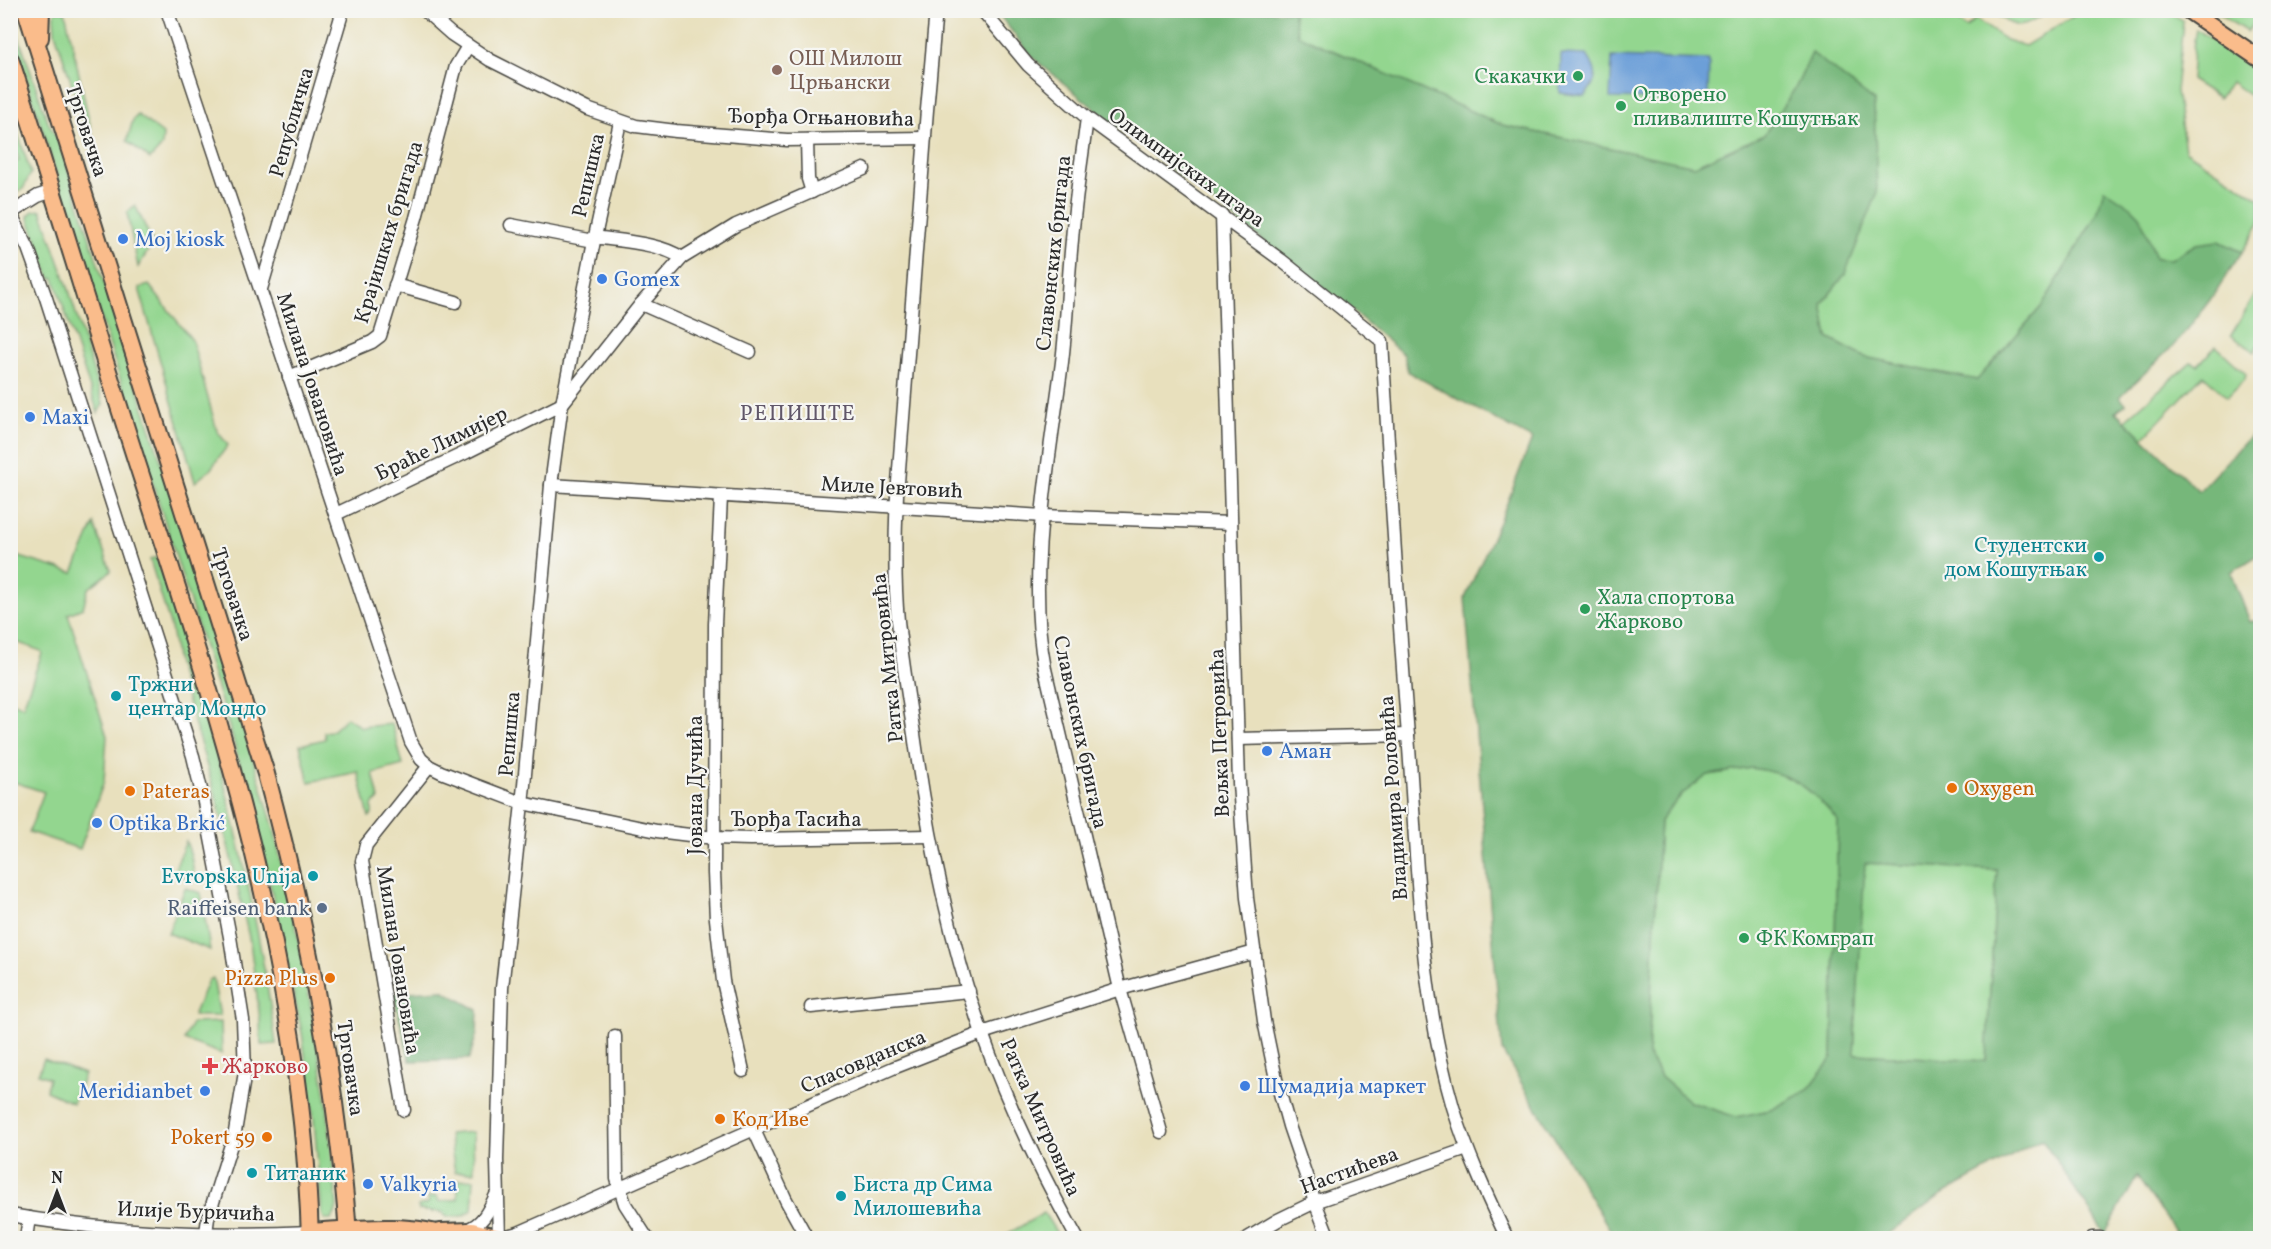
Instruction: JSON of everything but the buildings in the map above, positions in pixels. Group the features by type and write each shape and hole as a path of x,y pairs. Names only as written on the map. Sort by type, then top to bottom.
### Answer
{"main road":[{"name":"Трговачка","path":"26,10 266,774 286,849 308,942 326,1042 340,1148 348,1234"},
{"path":"39,54 40,10"},
{"path":"2188,10 2260,59"},
{"path":"10,59 208,684 258,864 278,961 297,1080 305,1152 310,1235 348,1234 378,1228 458,1234 486,1233 498,1238"}],"street":[{"name":"Милана Јовановића","path":"167,10 411,742 421,759 429,766 366,845 362,861 404,1110"},
{"name":"Републичка","path":"261,289 343,10"},
{"name":"Ђорђа Огњановића","path":"424,10 468,46 587,109 620,122 676,132 807,140 925,138"},
{"name":"Ратка Митровића","path":"936,10 897,507 895,546 898,623 930,836 969,991 982,1033 1024,1132 1077,1239"},
{"name":"Олимпијских игара","path":"982,10 1028,65 1087,118 1222,215 1382,341"},
{"name":"Крајишких бригада","path":"289,376 372,342 380,336 416,219 456,66 468,46"},
{"name":"Славонских бригада","path":"1087,118 1071,240 1068,312 1043,516 1038,592 1041,650 1120,989 1161,1132"},
{"name":"Репишка","path":"498,1238 502,988 522,803 550,485 562,404 594,239 620,122"},
{"path":"807,140 808,179 813,192"},
{"path":"562,404 641,304 682,258 736,225 864,169"},
{"path":"53,191 38,196 11,212 40,278 193,756 215,856 237,980 244,1030 245,1071 240,1113 208,1218 206,1233"},
{"name":"Вељка Петровића","path":"1222,215 1242,840 1254,952 1264,1021 1276,1079 1289,1126 1329,1239"},
{"path":"512,225 594,239"},
{"name":"Репишка","path":"594,239 662,249 682,258"},
{"path":"248,249 264,251 275,243"},
{"path":"395,285 456,302"},
{"path":"641,304 750,352"},
{"name":"Владимира Роловића","path":"1382,341 1420,913 1429,984 1440,1052 1453,1105 1467,1149 1507,1239"},
{"name":"Браће Лимијер","path":"336,514 562,404"},
{"name":"Миле Јевтовић","path":"550,485 1043,516 1232,524"},
{"name":"Јована Дучића","path":"721,497 715,624 716,919 729,1015 743,1071"},
{"path":"1238,739 1408,735"},
{"path":"429,766 522,803"},
{"name":"Ђорђа Тасића","path":"522,803 657,831 714,838 810,839 930,836"},
{"name":"Спасовданска","path":"498,1238 518,1233 894,1068 982,1033 1120,989 1254,952"},
{"path":"811,1007 969,991"},
{"path":"615,1036 616,1167 619,1188 625,1204 647,1239"},
{"path":"754,1130 786,1200 807,1239"},
{"name":"Настићева","path":"1248,1239 1278,1220 1315,1202 1467,1149"},
{"path":"458,1234 474,1227 483,1219 497,1191"},
{"name":"Илије Ђуричића","path":"10,1215 140,1231 237,1236 310,1235"},
{"path":"26,1239 29,1218"},
{"path":"2092,1239 2100,1238"}],"green space":[{"path":"1942,10 1966,28 1975,19 2006,40 2025,46 2082,11 2168,11 2183,21 2176,91 2185,150 2260,199 2260,222 2242,252 2219,241 2171,259 2156,258 2148,236 2097,214 2042,306 1977,380 1864,357 1828,338 1822,304 1845,274 1812,54 1796,87 1764,135 1694,166 1502,125 1297,35 1293,11"},
{"path":"1989,10 2049,11 2019,26"},
{"path":"10,11 48,122 60,144 214,628 274,829 303,960 327,1103 337,1206 331,1220 325,1220 322,1214 314,1120 302,1033 261,842 232,736 11,30"},
{"path":"56,11 65,11 102,179 55,32"},
{"path":"996,11 1293,11 1298,35 1502,125 1694,166 1764,135 1796,87 1812,53 1874,101 1877,194 1845,274 1822,304 1828,338 1864,357 1977,380 2042,306 2097,214 2104,189 2131,207 2140,216 2156,258 2171,259 2196,244 2219,241 2242,252 2180,339 2120,397 2125,404 2116,412 2199,491 2260,426 2260,554 2231,572 2250,622 2260,619 2260,1238 2180,1238 2137,1177 2105,1234 2042,1139 1941,1195 1883,1238 1615,1238 1502,1051 1465,598 1504,511 1532,439 1408,372 1404,355 1348,307 1108,120 1032,57","holes":["1751,768 1778,774 1800,784 1810,791 1838,821 1832,1058 1808,1090 1771,1110 1736,1117 1690,1102 1661,1077 1648,1055 1660,821 1682,794 1708,775","1865,863 1997,870 1986,1061 1854,1054"]},
{"path":"2214,11 2260,11 2260,14 2247,32"},
{"path":"2196,29 2260,73 2260,103 2231,82 2219,98 2191,80"},
{"path":"138,115 163,134 162,146 150,159 127,141 133,120"},
{"path":"13,119 31,173 23,189 13,193 11,192 11,163 19,160 11,130"},
{"path":"135,205 153,243 138,267 127,213"},
{"path":"41,210 68,287 103,404 98,413 54,278 50,278 28,216 33,211"},
{"path":"149,285 192,340 217,431 228,445 210,470 195,482 139,288"},
{"path":"2260,287 2260,342 2254,352 2231,335"},
{"path":"2216,346 2246,374 2245,379 2227,397 2203,375 2143,438 2125,420 2191,362 2198,365"},
{"path":"94,524 111,571 88,589 83,608 68,614 107,736 104,781 80,849 29,832 44,792 11,781 11,765 14,759 11,757 11,702 23,706 42,653 11,640 10,554 73,573"},
{"path":"156,557 197,683 225,786 254,914 276,1044 261,1045 250,942 218,804 177,664 171,628 150,560"},
{"path":"347,717 361,727 392,724 403,765 373,773 379,799 372,805 372,815 369,817 358,772 309,782 300,745 325,739 324,732 332,731"},
{"name":"ФК Комграп","path":"1751,768 1778,774 1800,784 1810,791 1838,821 1832,1058 1808,1090 1771,1110 1736,1117 1690,1102 1661,1077 1648,1055 1660,821 1682,794 1708,775"},
{"path":"186,841 194,873 187,878 173,874"},
{"path":"1864,863 1997,870 1986,1061 1854,1054"},
{"path":"185,888 201,893 210,950 168,933"},
{"path":"213,978 220,1016 193,1016 208,980"},
{"path":"442,990 478,1010 477,1033 469,1059 410,1061 393,993"},
{"path":"221,1022 222,1054 184,1040 192,1023"},
{"path":"44,1059 84,1074 73,1103 46,1091 49,1078 38,1074"},
{"path":"473,1132 474,1172 455,1172 449,1134"},
{"path":"474,1179 472,1210 463,1216 447,1217 442,1212 419,1210 418,1206 429,1203 428,1197 437,1196 439,1202 458,1199 457,1180"},
{"path":"1044,1213 1060,1238 1009,1238 1007,1234"}],"water":[{"name":"Скакачки","path":"1561,54 1587,55 1591,61 1595,71 1595,80 1585,96 1560,93"},
{"path":"1612,57 1709,60 1708,100 1610,98"}],"place":[{"name":"ОШ Милош Црњански","path":"777,70"},
{"name":"Скакачки","path":"1578,76"},
{"name":"Отворено пливалиште Кошутњак","path":"1621,106"},
{"name":"Moj kiosk","path":"123,239"},
{"name":"Gomex","path":"602,279"},
{"name":"Maxi","path":"30,417"},
{"name":"Студентски дом Кошутњак","path":"2099,557"},
{"name":"Хала спортова Жарково","path":"1585,609"},
{"name":"Тржни центар Мондо","path":"116,696"},
{"name":"Аман","path":"1267,751"},
{"name":"Oxygen","path":"1952,788"},
{"name":"Pateras","path":"130,791"},
{"name":"Optika Brkić","path":"97,823"},
{"name":"Evropska Unija","path":"313,876"},
{"name":"Raiffeisen bank","path":"322,908"},
{"name":"ФК Комграп","path":"1744,938"},
{"name":"Pizza Plus","path":"330,978"},
{"name":"Жарково","path":"210,1066"},
{"name":"Шумадија маркет","path":"1245,1086"},
{"name":"Meridianbet","path":"205,1091"},
{"name":"Код Иве","path":"720,1119"},
{"name":"Pokert 59","path":"267,1137"},
{"name":"Титаник","path":"252,1173"},
{"name":"Valkyria","path":"368,1184"},
{"name":"Биста др Сима Милошевића","path":"841,1196"}],"district":[{"name":"РЕПИШТЕ","path":"798,412"}]}
